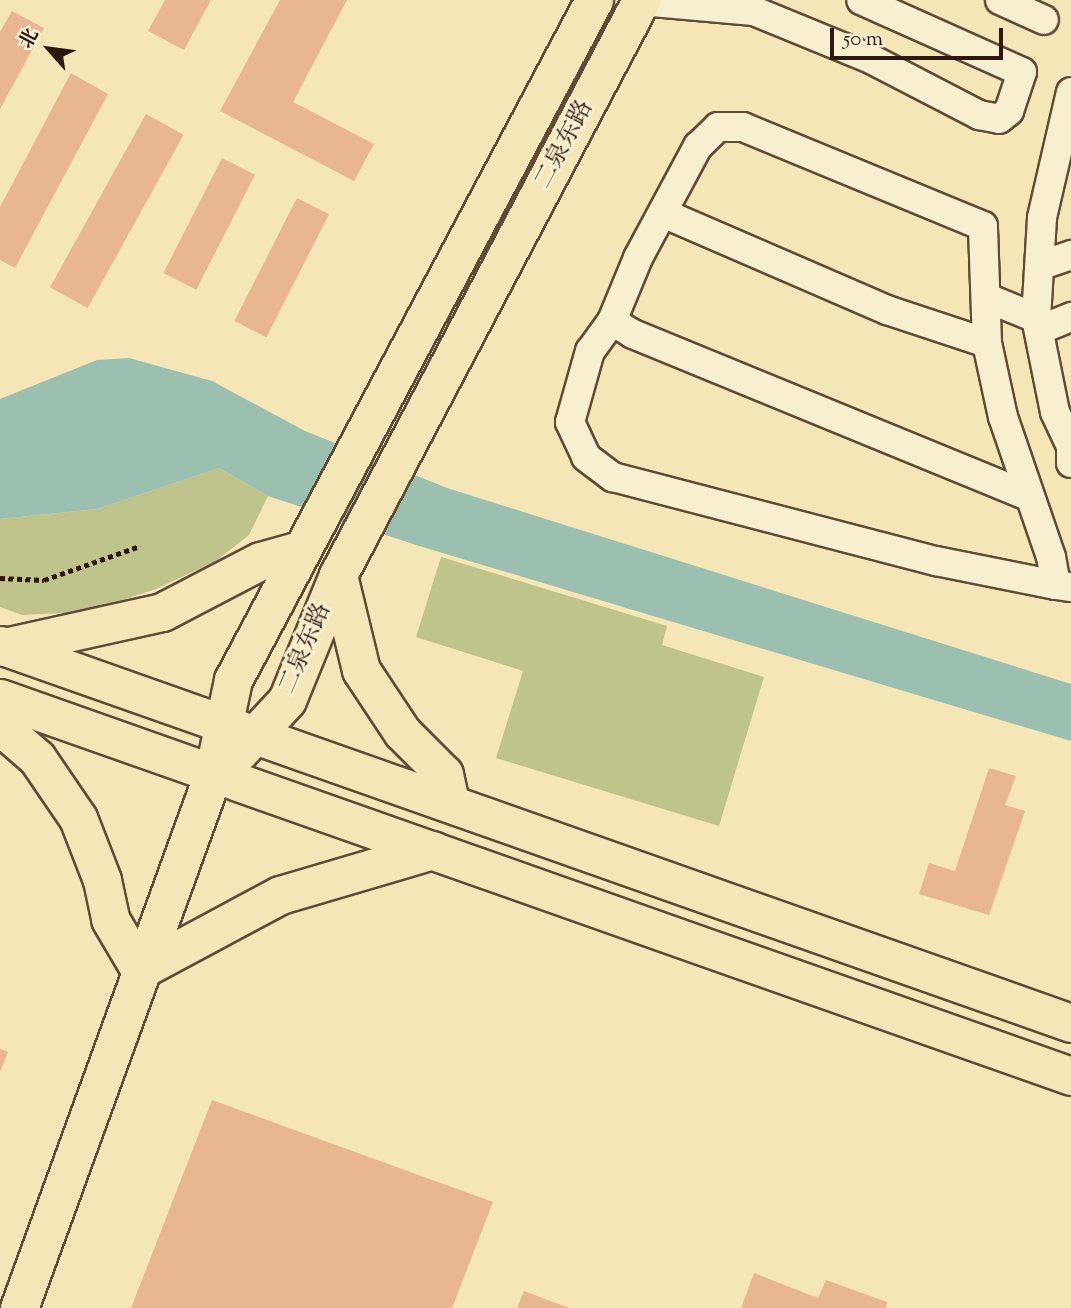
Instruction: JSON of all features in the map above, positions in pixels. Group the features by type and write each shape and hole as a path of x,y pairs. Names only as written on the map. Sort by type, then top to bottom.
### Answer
{"main road":[{"name":"二泉东路","path":"213,774 221,725 233,680 594,0"},
{"name":"二泉东路","path":"213,774 256,737 287,700 338,575 397,468 641,0"},
{"path":"2,646 162,612 261,561 300,550"},
{"path":"338,575 361,670 402,732 444,774 450,803"},
{"path":"2,646 1071,1023"},
{"path":"0,698 1071,1076"},
{"path":"0,726 37,758 78,818 102,880 110,919 140,970"},
{"path":"19,1308 213,774"},
{"path":"140,970 280,895 433,850"}],"lane":[{"path":"641,0 754,11 870,59 979,115 999,119 1009,111 1022,72 861,0"},
{"path":"1000,0 1044,20"},
{"path":"1071,92 1047,181 1060,197 1042,218 1042,265 1037,324 1063,390 1055,412 1071,446 1071,463"},
{"path":"718,127 743,127 983,226 987,298 986,343 1003,417 1063,586 936,561 613,477 586,457 570,422 590,351 612,321 638,258 665,214 698,146 718,127"},
{"path":"665,214 887,310 986,343"},
{"path":"1042,265 1071,255"},
{"path":"987,298 1037,324 1071,317"},
{"path":"612,321 633,334 1030,497"}],"path":[{"path":"0,578 44,580 140,546"}],"green space":[{"path":"219,468 268,496 249,535 216,561 156,589 87,612 22,615 0,607 0,519 97,509"},
{"path":"441,557 667,626 662,645 764,677 719,826 496,758 523,671 416,637"}],"shaded area":[{"path":"129,358 212,381 305,431 447,488 1071,684 1071,741 416,545 268,496 219,468 97,509 0,519 0,399 97,360"}],"building":[{"path":"165,0 211,0 184,50 148,31"},
{"path":"280,0 347,0 293,102 374,144 354,181 220,111"},
{"path":"12,11 44,28 0,109 0,32"},
{"path":"71,73 108,94 15,268 0,260 0,207"},
{"path":"146,114 184,135 88,308 50,287"},
{"path":"222,158 255,175 196,290 163,273"},
{"path":"297,198 329,214 266,337 234,321"},
{"path":"989,768 1016,776 1005,805 1025,811 989,915 919,894 929,863 955,871"},
{"path":"0,1049 8,1052 0,1072"},
{"path":"212,1100 493,1202 452,1308 131,1308"},
{"path":"754,1273 818,1298 826,1280 887,1302 886,1308 741,1308"},
{"path":"524,1291 569,1308 517,1308"}]}
